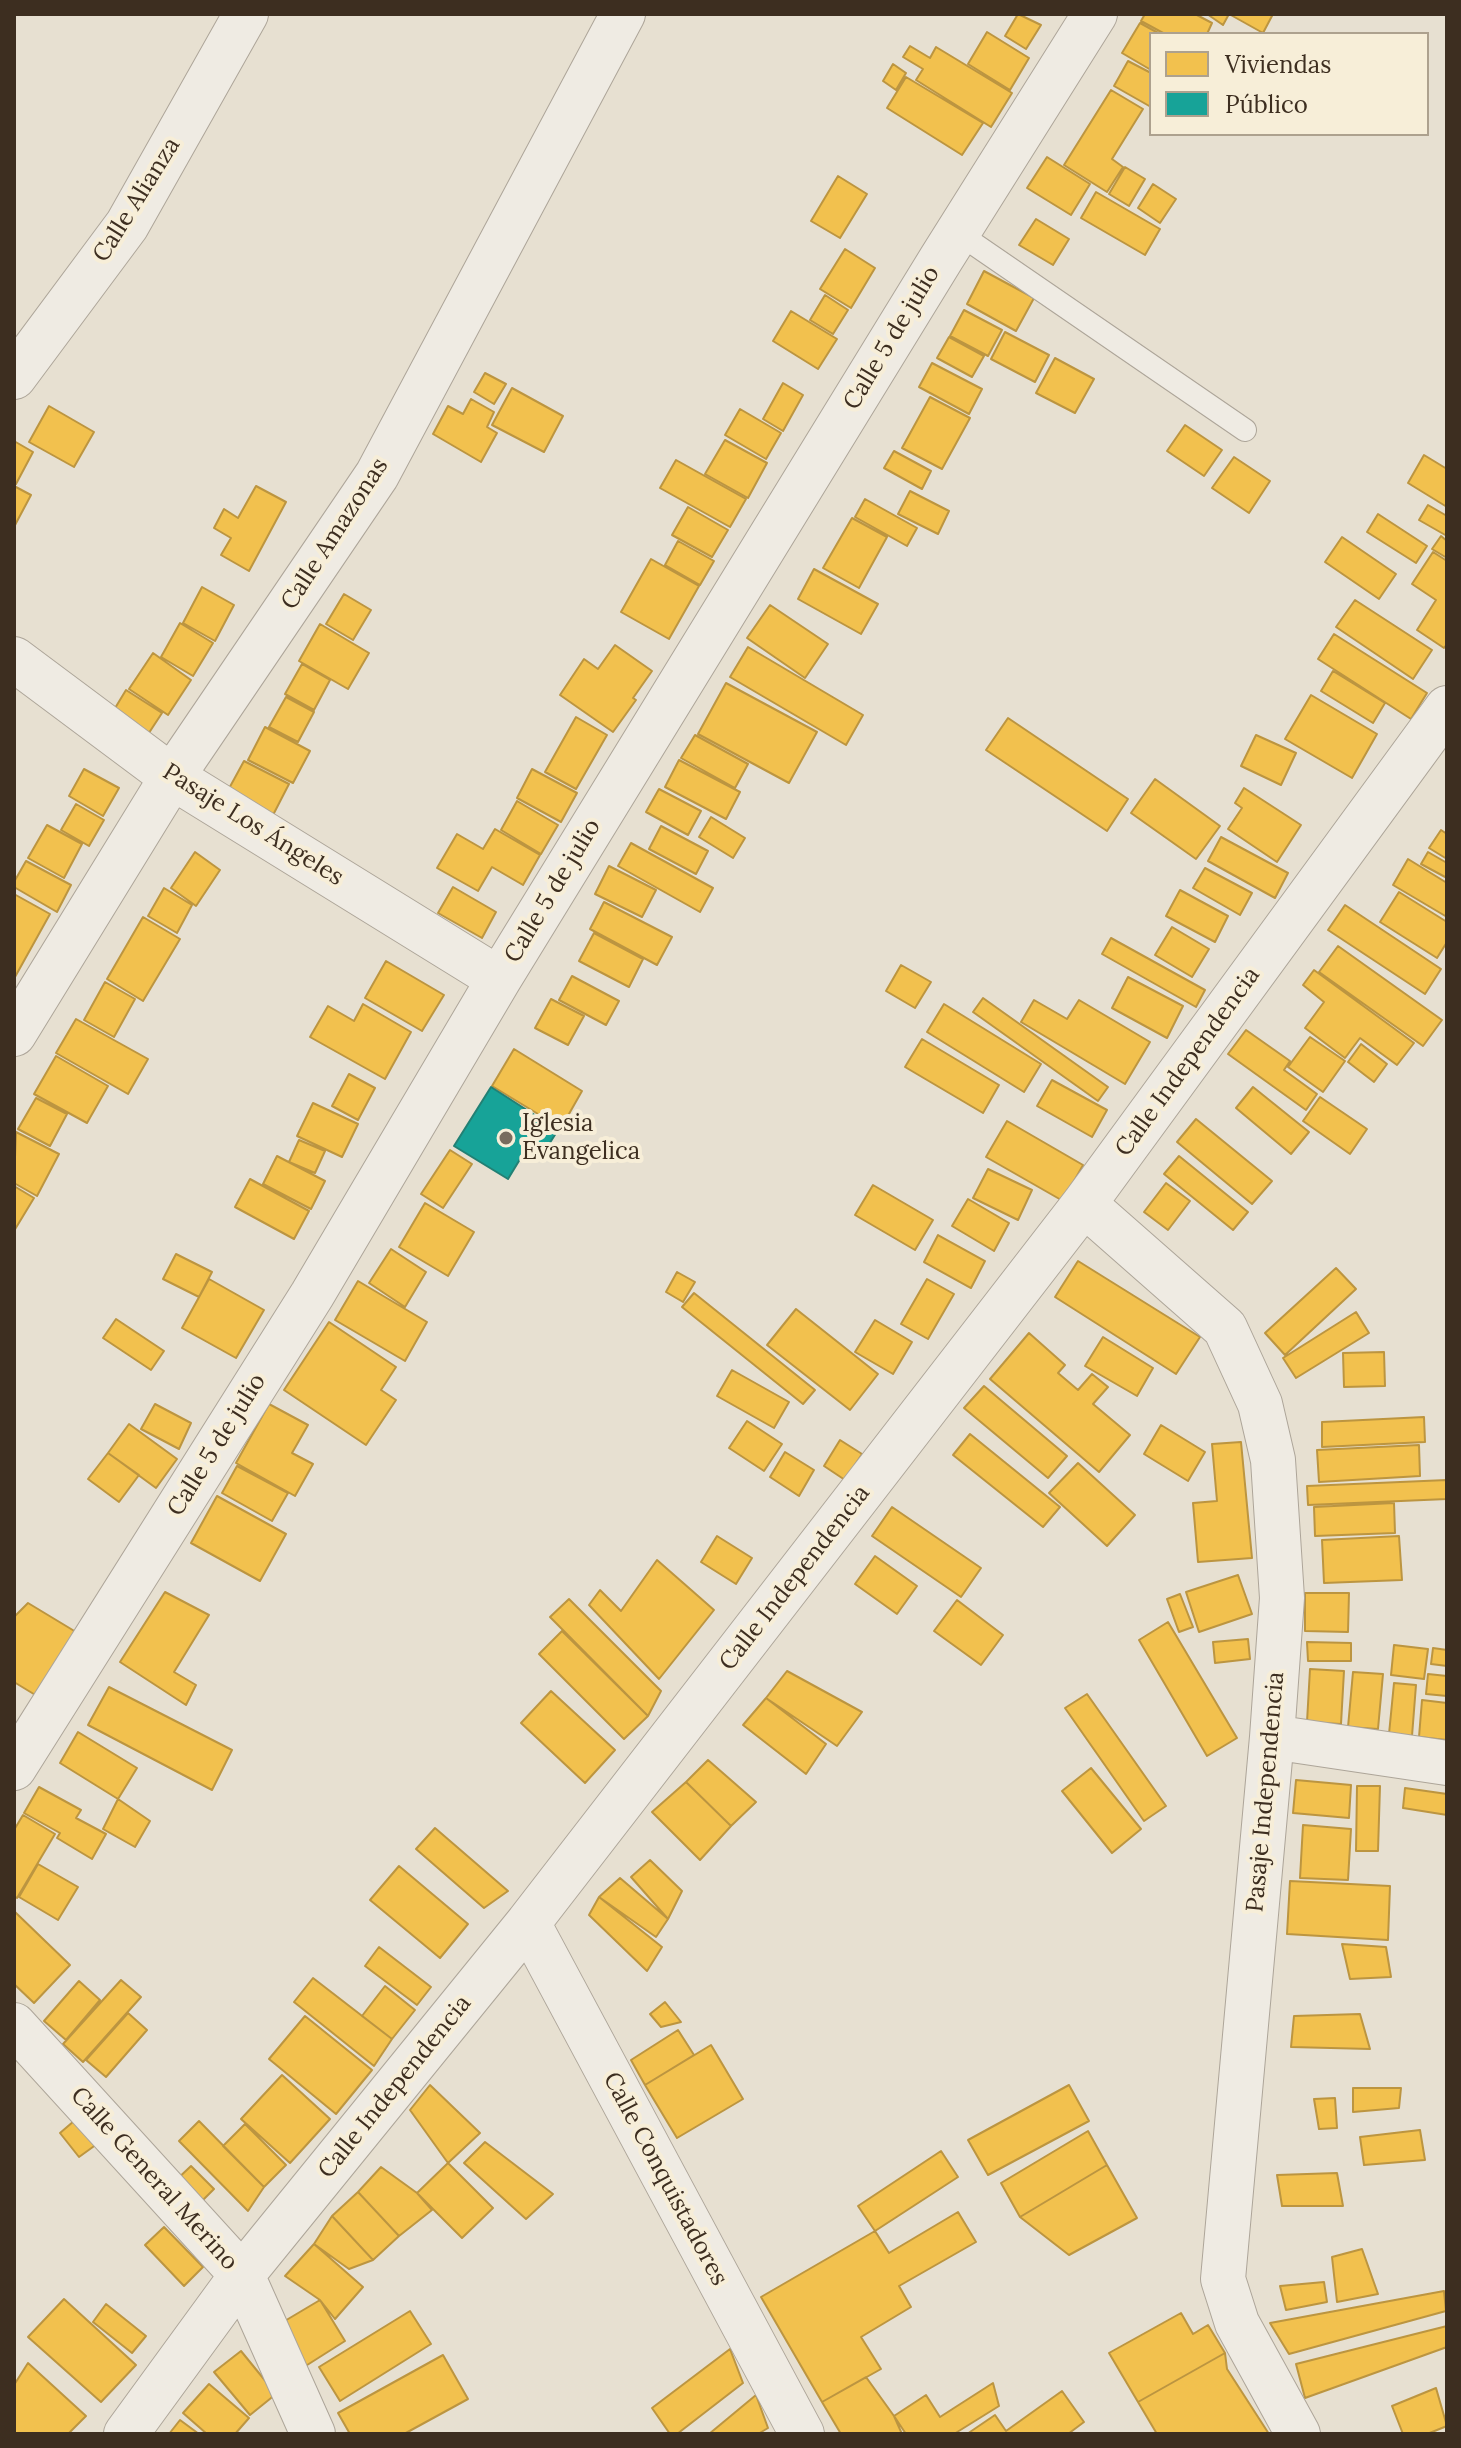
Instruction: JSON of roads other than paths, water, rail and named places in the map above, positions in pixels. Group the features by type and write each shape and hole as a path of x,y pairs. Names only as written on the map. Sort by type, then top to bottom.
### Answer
{"street":[{"name":"Calle Alianza","path":"14,377 127,225 246,14"},
{"name":"Calle Amazonas","path":"14,1034 172,777 377,475 623,14"},
{"name":"Calle 5 de julio","path":"14,1768 312,1295 499,979 1095,14"},
{"name":"Pasaje Los Ángeles","path":"14,659 172,777 499,979"},
{"name":"Calle Independencia","path":"126,2434 242,2275 528,1923 1084,1204 1447,708"},
{"name":"Pasaje Independencia","path":"1084,1204 1225,1328 1260,1404 1273,1460 1282,1598 1223,2279 1237,2323 1298,2434"},
{"path":"1272,1737 1447,1763"},
{"name":"Calle Conquistadores","path":"528,1923 802,2434"},
{"name":"Calle General Merino","path":"14,2025 242,2275 313,2434"}],"lane":[{"path":"958,233 1245,430"}],"place":[{"name":"Iglesia Evangelica","path":"506,1138"}]}
